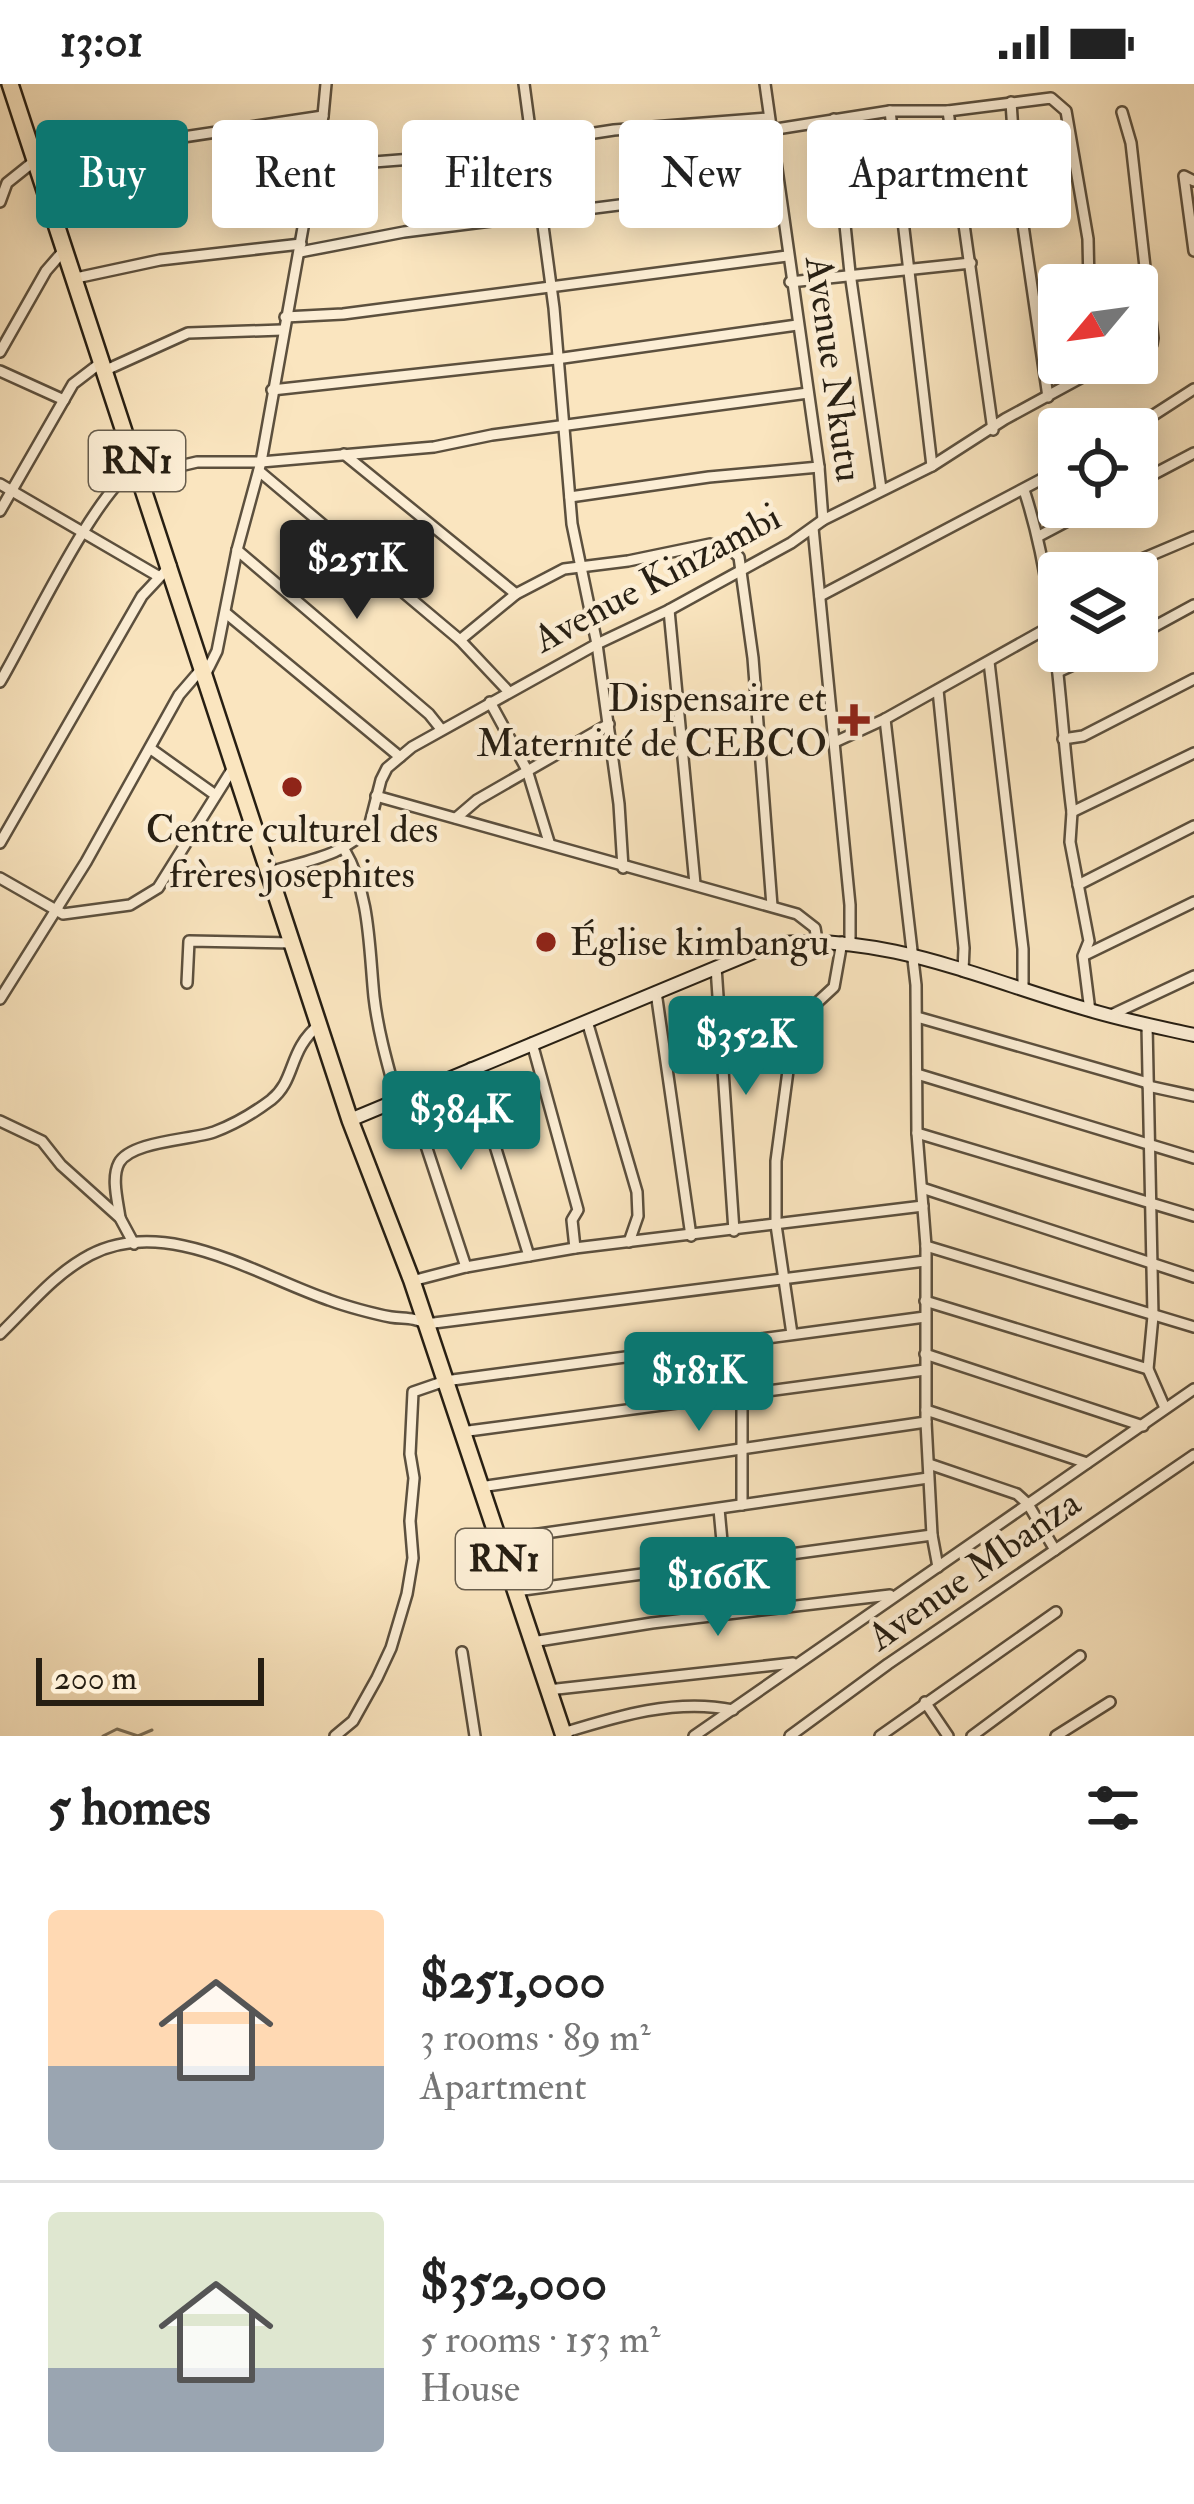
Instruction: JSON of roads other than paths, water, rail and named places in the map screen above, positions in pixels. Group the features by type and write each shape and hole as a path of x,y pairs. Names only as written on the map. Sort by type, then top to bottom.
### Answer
{"highway":[{"name":"RN1","path":"12,84 36,156"},
{"name":"RN1","path":"59,228 140,471 165,571 205,670 350,1120 412,1281 563,1734"}],"main road":[{"path":"350,1120 773,944 818,940 911,956 1090,1011 1194,1035"}],"street":[{"path":"322,120 326,84"},
{"path":"524,84 529,120"},
{"name":"Avenue Nkutu","path":"765,84 770,120"},
{"path":"783,123 890,111 948,111 1048,97 1059,101 1066,112 1089,264"},
{"path":"1011,102 1016,177 1048,397"},
{"path":"890,111 932,466"},
{"path":"948,111 993,430"},
{"path":"1122,112 1131,143 1145,264"},
{"path":"188,136 323,116"},
{"path":"834,119 881,489"},
{"path":"0,202 7,183 36,160"},
{"path":"1194,181 1184,176 1194,250"},
{"name":"Avenue Nkutu","path":"783,224 823,520"},
{"path":"0,1000 179,695 218,651 237,550 260,467 303,228"},
{"path":"76,278 160,260 300,248 443,228"},
{"path":"540,228 570,497 609,724 623,868"},
{"path":"0,352 46,271 66,248"},
{"path":"285,316 343,314 787,256"},
{"path":"790,282 971,263"},
{"path":"272,390 556,359 797,325"},
{"path":"0,511 77,377 188,333 282,329"},
{"path":"0,371 64,400"},
{"name":"Avenue Kinzambi","path":"344,849 369,827 387,768 440,729 669,610 1071,384"},
{"path":"1158,412 1194,389"},
{"path":"0,682 114,486 140,471 196,462 260,467 343,453 415,450 492,435 808,393"},
{"path":"343,453 517,594"},
{"path":"1158,472 1194,453"},
{"path":"260,467 460,640 508,691"},
{"path":"570,497 819,467"},
{"path":"820,596 1038,482"},
{"path":"0,484 165,571 142,596 0,843"},
{"path":"1024,490 1043,552"},
{"name":"Avenue Nkutu","path":"813,528 836,742 846,943"},
{"path":"1039,536 1054,528"},
{"path":"1158,552 1194,537"},
{"path":"460,640 517,594 564,569 720,544 739,557 753,658 772,906"},
{"path":"237,550 429,714 440,729"},
{"path":"1158,625 1194,605"},
{"path":"669,610 695,884"},
{"path":"226,614 293,664 400,757"},
{"path":"836,742 1038,634"},
{"path":"989,662 1023,950 1023,989"},
{"path":"1058,672 1072,812 1070,842 1089,940 1083,956 1090,1011"},
{"path":"1063,740 1083,736 1194,679"},
{"path":"938,690 963,971"},
{"path":"490,701 527,770 549,842"},
{"path":"885,719 917,1017 928,1478 938,1567"},
{"path":"456,818 478,800 609,724"},
{"path":"151,749 214,794"},
{"path":"1072,812 1194,753"},
{"path":"0,878 63,914 130,905 158,887 236,764"},
{"path":"376,796 772,906 809,919 818,940"},
{"path":"1078,885 1194,826"},
{"path":"270,872 344,849 352,862 369,930 377,1013 466,1267"},
{"path":"1083,956 1194,902"},
{"path":"187,983 189,941 293,943"},
{"path":"792,1334 776,1225 776,1161 795,1018 835,987 846,943"},
{"path":"716,967 734,1231"},
{"path":"1112,1015 1194,976"},
{"path":"656,992 691,1236"},
{"path":"917,1017 1194,1096"},
{"path":"587,1021 637,1192 638,1216 628,1242"},
{"path":"120,1218 117,1170 124,1156 218,1131 270,1101 286,1080 302,1039 320,1024"},
{"path":"1147,1024 1153,1316 1148,1369 1166,1408"},
{"path":"532,1043 578,1210 572,1220 575,1248"},
{"path":"471,1068 530,1256"},
{"path":"917,1074 1194,1158"},
{"path":"0,1121 38,1136 61,1166 120,1218 134,1244"},
{"path":"917,1133 1194,1216"},
{"path":"922,1188 1194,1276"},
{"path":"412,1281 575,1248 922,1206"},
{"path":"0,1334 51,1282 88,1257 134,1244 205,1252 333,1302 426,1324 925,1261"},
{"path":"926,1246 1194,1327"},
{"path":"925,1300 1148,1369"},
{"path":"334,1736 352,1720 377,1678 407,1594 413,1558 411,1396 417,1390 446,1381 925,1316"},
{"path":"926,1354 1142,1426"},
{"path":"460,1432 925,1370"},
{"path":"694,1736 1194,1388"},
{"path":"742,1394 742,1505"},
{"path":"480,1487 742,1450 926,1416 1087,1463"},
{"name":"Avenue Mbanza","path":"790,1736 1194,1455"},
{"path":"928,1464 1017,1494 1055,1550"},
{"path":"497,1540 928,1478"},
{"path":"719,1509 724,1563"},
{"path":"516,1591 932,1535"},
{"path":"532,1642 897,1594"},
{"path":"880,1736 1056,1612"},
{"path":"462,1652 475,1736"},
{"path":"972,1736 1080,1656"},
{"path":"548,1690 799,1662"},
{"path":"925,1702 948,1736"},
{"path":"1056,1736 1110,1702"},
{"path":"563,1734 634,1714 700,1703 733,1710"}],"waterway":[{"path":"103,1736 117,1729 138,1736 152,1730"}],"place":[{"name":"Dispensaire et Maternité de CEBCO","path":"854,720"},
{"name":"Centre culturel des frères josephites","path":"292,787"},
{"name":"Église kimbangu","path":"546,942"}]}
